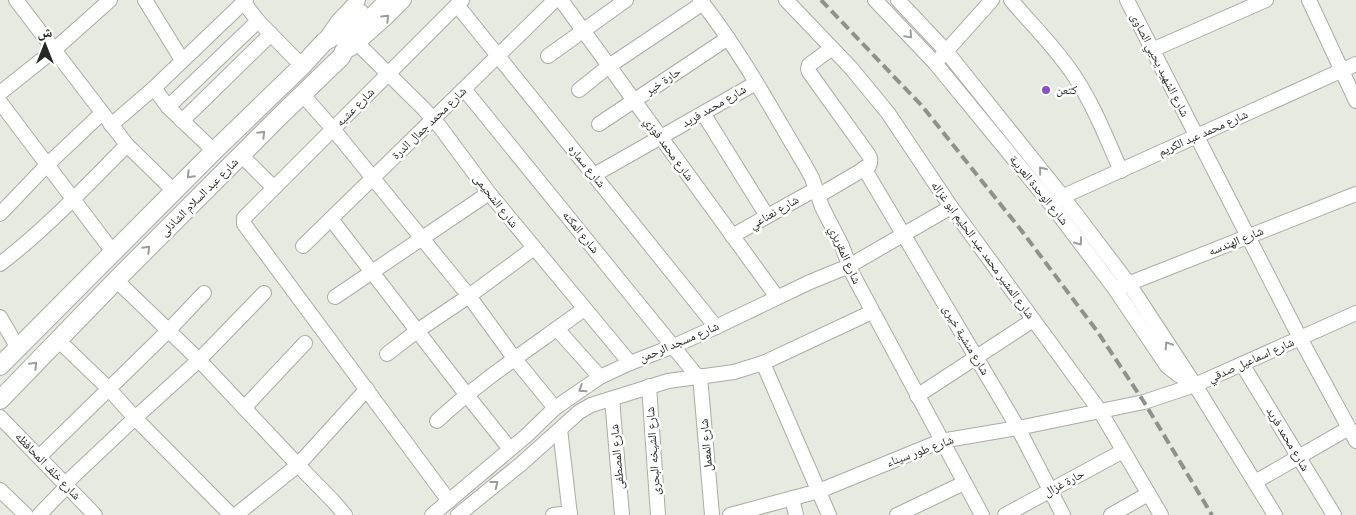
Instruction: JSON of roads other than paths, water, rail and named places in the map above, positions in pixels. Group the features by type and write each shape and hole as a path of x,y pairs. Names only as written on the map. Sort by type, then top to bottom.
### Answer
{"main road":[{"path":"340,57 351,39 361,7 389,0"},
{"name":"شارع عبد السلام الشاذلى","path":"0,366 324,42 342,31 361,7"},
{"name":"شارع عبد السلام الشاذلى","path":"0,400 116,280 340,57"},
{"path":"69,297 85,312"}],"street":[{"path":"16,0 127,145 174,191"},
{"path":"0,93 54,50 110,0"},
{"path":"145,0 182,60"},
{"name":"شارع عبد السلام الشاذلى","path":"340,57 385,19 404,0"},
{"name":"شارع محمد جمال الدرة","path":"302,246 555,0"},
{"name":"شارع محمد فوزي","path":"561,0 777,297"},
{"path":"548,56 626,0"},
{"name":"شارع المشير محمد عبد الحليم ابو غزاله","path":"786,0 870,90 888,113 951,207 1100,411 1161,515"},
{"name":"شارع الوحدة العربية","path":"875,0 935,63 1050,203 1115,289 1167,366 1195,385"},
{"name":"شارع الوحدة العربية","path":"898,0 946,51 1063,197 1129,284 1195,385 1275,515"},
{"path":"935,63 992,0"},
{"path":"1011,0 1076,78 1092,106 1121,171"},
{"name":"شارع الشهيد يحيي الصاوى","path":"1127,0 1300,338 1356,441"},
{"path":"1152,50 1266,0"},
{"path":"1309,0 1356,101"},
{"path":"111,125 154,88 244,1 258,21 302,66"},
{"path":"579,90 609,66 702,2"},
{"name":"شارع المقريزي","path":"702,2 756,82 806,167 842,246 849,266 872,312 982,515"},
{"name":"شارع سماره","path":"459,3 497,56 716,327"},
{"name":"شارع عشبه","path":"367,389 244,224 244,218 459,3"},
{"path":"168,106 258,21"},
{"path":"182,121 271,34"},
{"name":"حارة خير","path":"599,124 728,38"},
{"name":"شارع الشحيمى","path":"357,43 433,119 489,193 630,363"},
{"path":"832,48 809,65 809,72 870,158 869,166 864,168"},
{"name":"شارع محمد عبد الكريم","path":"1050,203 1356,64"},
{"name":"شارع محمد فريد","path":"594,175 756,82"},
{"path":"154,88 182,121 214,151"},
{"name":"شارع المكنه","path":"464,89 699,376"},
{"path":"302,94 333,129 469,296 514,358 556,408"},
{"path":"0,102 113,252"},
{"path":"0,214 47,165 102,113"},
{"path":"703,113 767,216"},
{"path":"0,264 17,251 72,200 127,145"},
{"path":"241,155 274,188"},
{"name":"شارع نعناعي","path":"732,236 767,216 864,168"},
{"name":"شارع منشية خيرى","path":"864,168 1018,428 1063,515"},
{"path":"335,296 489,193"},
{"name":"شارع الهندسه","path":"1115,289 1356,194"},
{"name":"شارع مسجد الرحمن","path":"432,515 556,408 600,378 630,363 716,327 816,279 849,266 951,207"},
{"path":"331,218 510,449"},
{"path":"387,354 534,248"},
{"path":"116,280 199,360 345,515"},
{"path":"39,515 66,485 135,418 199,360 264,293"},
{"path":"39,457 204,294"},
{"path":"437,421 466,394 584,309"},
{"path":"458,515 474,509 579,412 591,406 668,381 734,372 763,363 872,312"},
{"name":"شارع اسماعيل صدقي","path":"1144,402 1195,385 1356,313"},
{"path":"0,317 18,348"},
{"path":"917,396 1034,320"},
{"path":"557,329 600,378"},
{"path":"58,340 109,389 231,515"},
{"path":"244,408 305,343"},
{"path":"763,363 829,515"},
{"name":"شارع محمد فريد","path":"1242,364 1334,515"},
{"name":"شارع المعمل","path":"699,376 712,515"},
{"name":"شارع الشيخه البحرى","path":"649,386 658,515"},
{"path":"236,515 298,465 367,389 449,501"},
{"name":"شارع المصطفى","path":"612,399 622,515"},
{"name":"شارع طور سيناء","path":"730,515 754,512 792,498 819,491 941,440 1018,428 1144,402"},
{"name":"شارع خلف المحافظه","path":"0,418 95,515"},
{"path":"1255,482 1349,428"},
{"path":"553,515 570,514 560,429"},
{"name":"حارة غزال","path":"1005,515 1123,451"},
{"path":"897,515 964,482"},
{"path":"0,490 26,515"},
{"path":"1111,515 1148,494"},
{"path":"792,498 796,515"}],"railway":[{"path":"821,0 922,106 1021,230 1097,331 1144,402 1212,515"}],"place":[{"name":"كتعن","path":"1046,90"}]}
